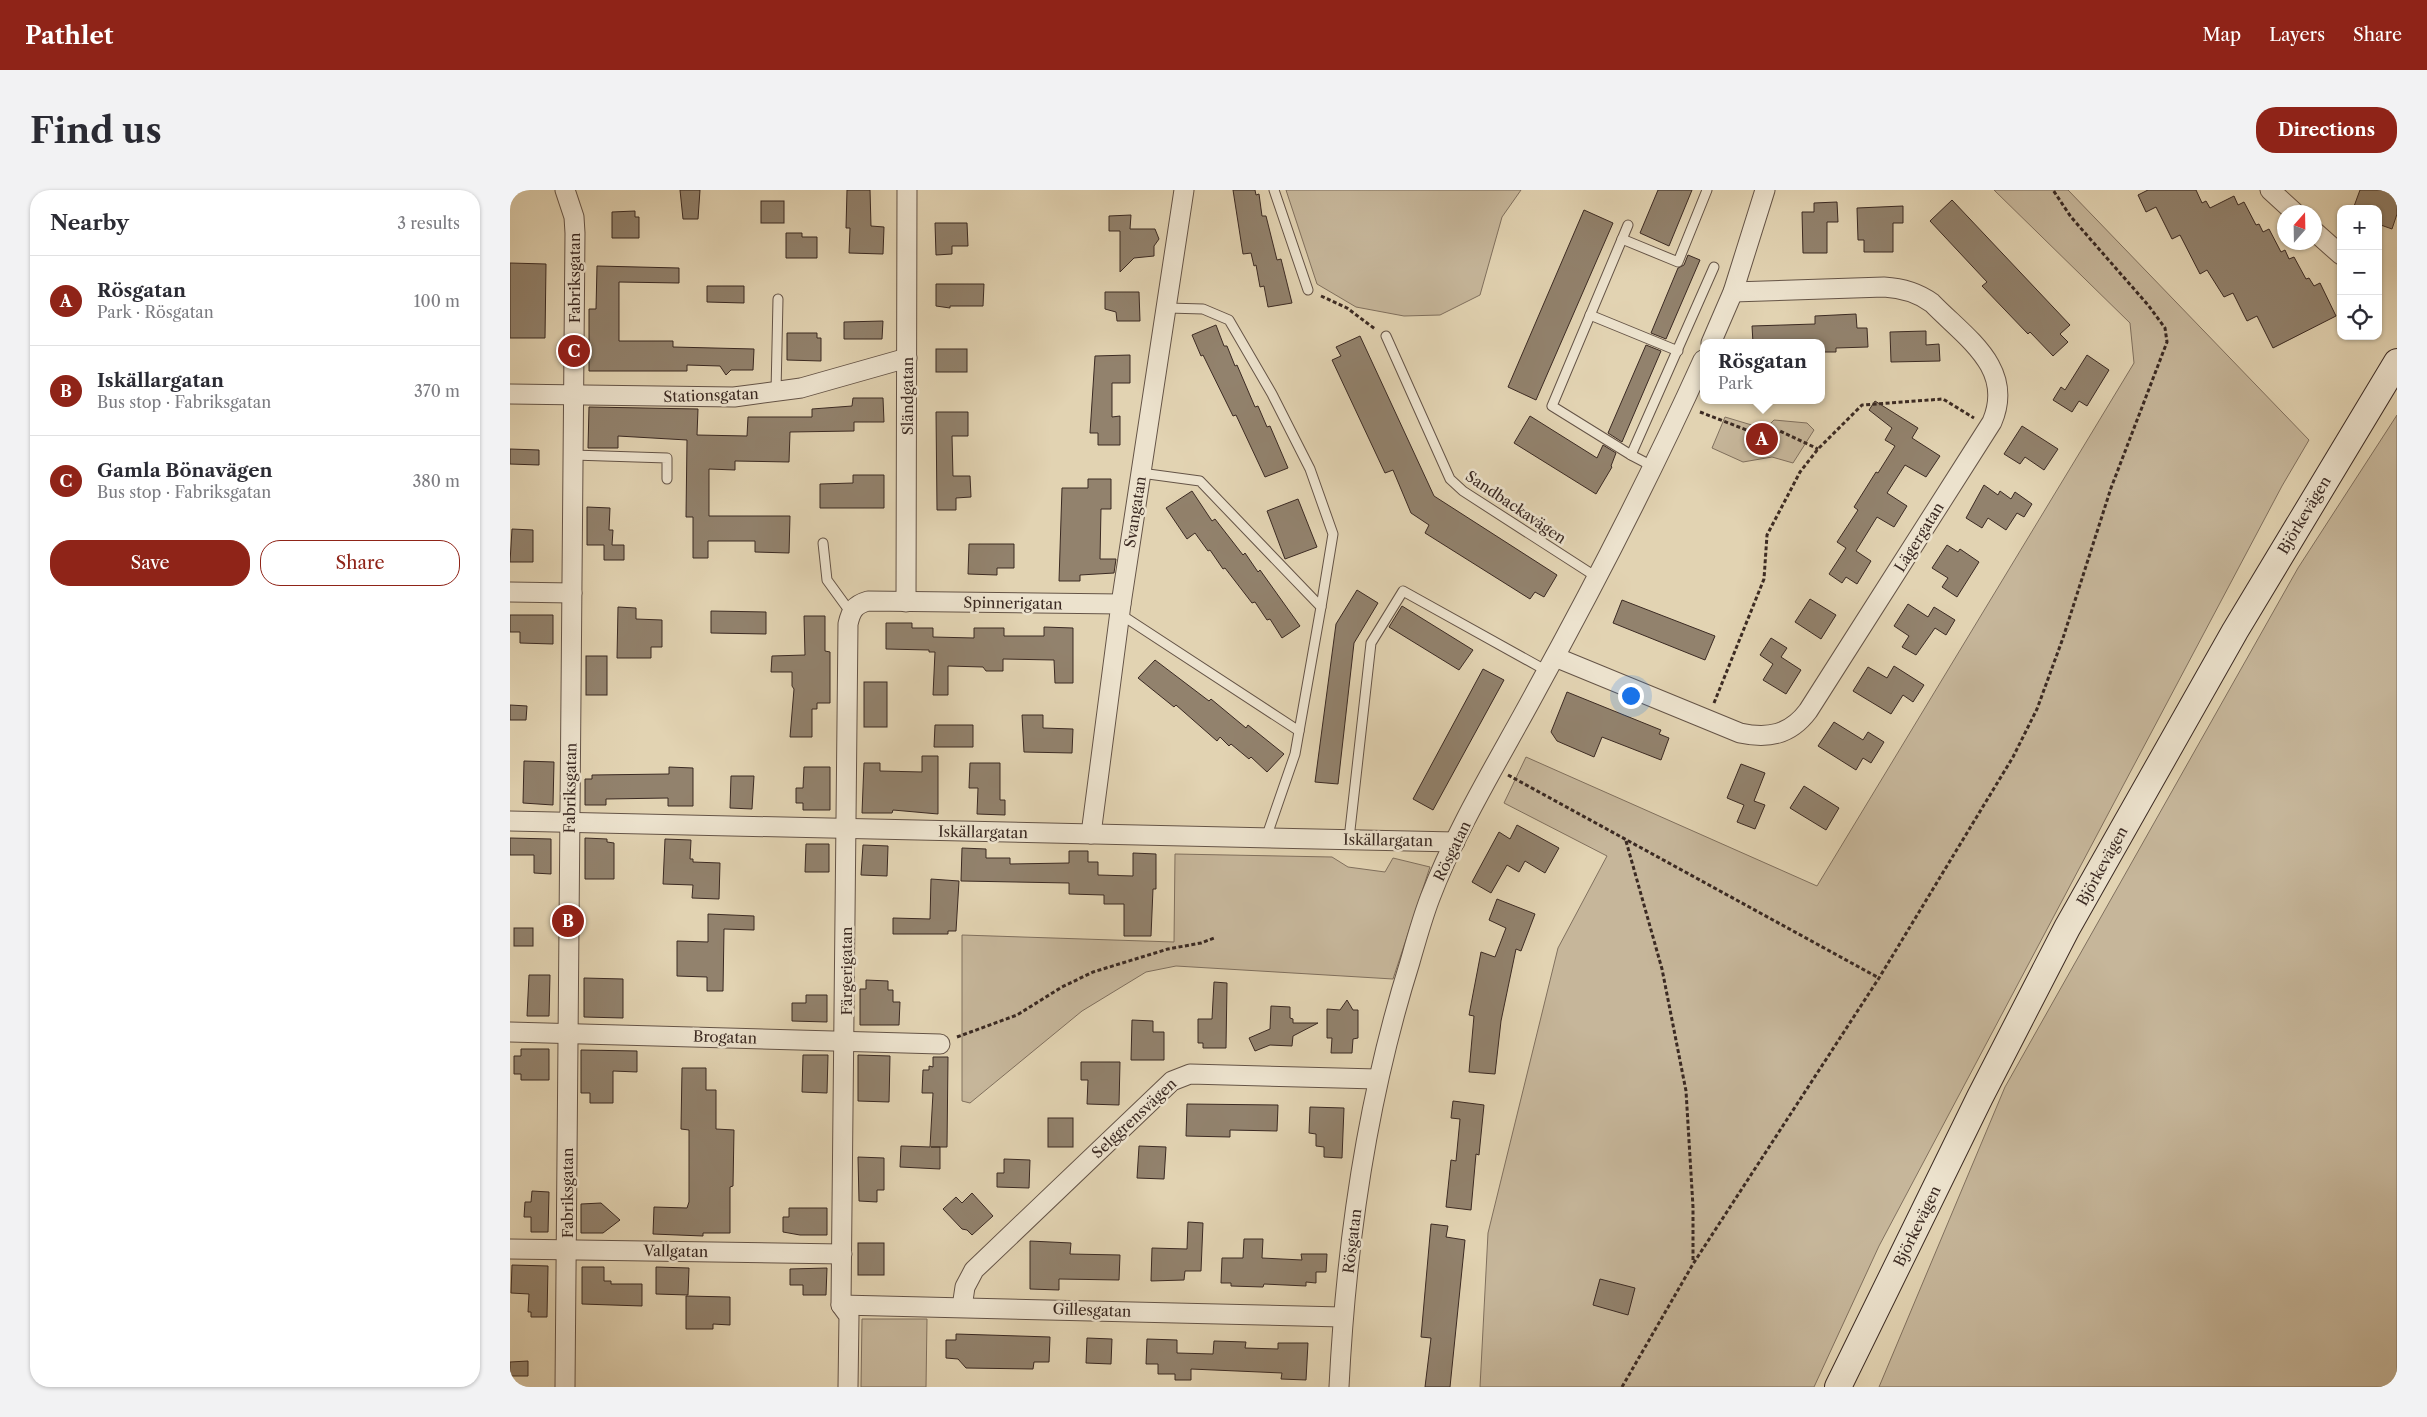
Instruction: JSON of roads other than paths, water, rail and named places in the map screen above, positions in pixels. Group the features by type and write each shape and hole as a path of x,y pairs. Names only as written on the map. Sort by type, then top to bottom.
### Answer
{"main road":[{"name":"Björkevägen","path":"1838,1387 1980,1097 2067,928 2240,622 2397,362"}],"street":[{"name":"Fabriksgatan","path":"565,190 574,217 575,232 570,822 566,1032 567,1250 565,1387"},
{"name":"Sländgatan","path":"906,602 907,190"},
{"name":"Svangatan","path":"1091,834 1120,609 1168,308 1184,190"},
{"path":"1713,339 1734,292 1765,190"},
{"path":"2270,190 2286,205"},
{"path":"2322,238 2337,251"},
{"name":"Lägergatan","path":"1551,664 1740,733 1757,737 1773,736 1785,731 1802,720 1988,428 1997,409 1999,398 1999,387 1992,367 1932,303 1924,297 1899,288 1734,292"},
{"name":"Stationsgatan","path":"510,394 713,398 776,392 826,382 907,358"},
{"name":"Rösgatan","path":"1339,1387 1342,1317 1356,1205 1377,1079 1398,998 1430,898 1455,842 1598,578 1654,467 1700,367"},
{"path":"510,592 572,593"},
{"path":"851,613 855,607 868,602 906,602"},
{"name":"Spinnerigatan","path":"906,602 1120,609"},
{"name":"Färgerigatan","path":"848,1387 850,1316 841,1305 846,1040 848,624 851,613"},
{"name":"Iskällargatan","path":"510,821 1455,842"},
{"name":"Brogatan","path":"510,1032 566,1032 940,1044"},
{"name":"Selggrensvägen","path":"962,1307 965,1288 974,1270 1172,1081 1181,1076 1190,1074 1377,1079"},
{"name":"Vallgatan","path":"510,1249 842,1254"},
{"name":"Gillesgatan","path":"841,1305 1342,1317"}],"lane":[{"path":"1274,190 1308,290"},
{"path":"1622,239 1678,262 1707,190"},
{"path":"1628,225 1552,406 1631,455 1654,467"},
{"path":"1631,455 1714,267"},
{"path":"776,392 778,299"},
{"path":"1168,308 1203,309 1229,320 1272,394 1310,469 1333,534 1300,731 1291,770 1266,838"},
{"path":"1590,316 1678,351"},
{"name":"Sandbackavägen","path":"1386,336 1450,479 1462,491 1598,578"},
{"path":"573,455 667,458 667,479"},
{"path":"1141,473 1200,481 1321,607"},
{"path":"823,543 827,580 851,613"},
{"path":"1349,839 1371,643 1404,591 1551,664"},
{"path":"1120,609 1300,731"}],"place":[{"name":"Gamla Bönavägen","path":"574,351"},
{"name":"Rösgatan","path":"1762,439"},
{"name":"Iskällargatan","path":"568,921"}]}
